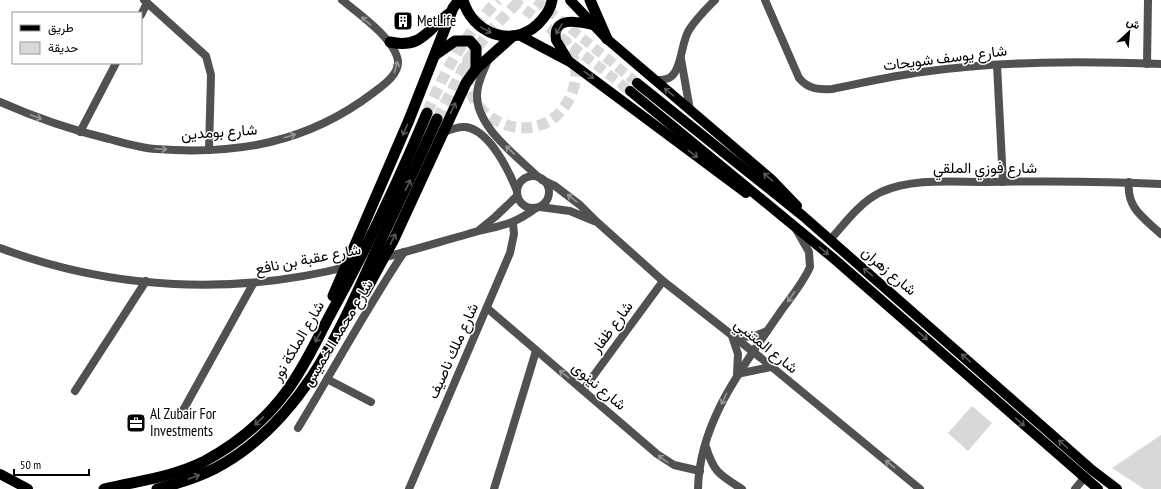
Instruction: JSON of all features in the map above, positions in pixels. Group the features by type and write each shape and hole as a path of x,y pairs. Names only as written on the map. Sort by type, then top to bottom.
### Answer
{"highway":[{"path":"390,42 404,44 416,42 426,36 451,12 459,0"},
{"path":"463,0 466,10 474,22 485,31 499,36 516,35 533,29 544,18 552,0"},
{"path":"590,0 607,39"},
{"path":"330,315 333,297 409,120 451,12"},
{"path":"345,320 360,300 385,256 460,94 476,69 516,35"},
{"path":"435,55 456,41 470,41 476,48 476,69"},
{"name":"شارع الملكة نور","path":"104,489 167,475 202,462 244,434 268,413 286,392 303,365 330,315 381,217 427,113"},
{"name":"شارع الملكة نور","path":"157,489 194,477 227,462 260,437 292,405 313,377 345,320 437,119"}],"main road":[{"path":"570,0 607,39 784,192 803,216"},
{"path":"570,62 556,40 556,32 558,28 564,22 569,21 593,25"},
{"path":"516,35 570,62 735,186 753,198 769,205"},
{"name":"شارع زهران","path":"637,83 803,216 1092,470 1117,489"},
{"name":"شارع زهران","path":"630,91 794,226 1098,489"},
{"path":"0,474 28,489"}],"street":[{"path":"342,0 390,42"},
{"path":"690,110 681,58 684,39 688,31 715,0"},
{"name":"شارع يوسف شويحات","path":"765,0 799,78 812,88 832,89 922,72 997,65 1044,62 1161,64"},
{"path":"1147,64 1148,0"},
{"path":"142,12 146,1 206,56 211,75 209,150"},
{"name":"شارع بومدين","path":"0,102 51,123 80,132 146,148 209,150 245,147 280,139 309,130 339,117 376,90 394,73 398,62 390,42"},
{"name":"شارع المتنبي","path":"489,58 479,82 477,102 481,116 491,130 540,178 565,192 663,281 753,351 920,489"},
{"path":"654,80 670,77 681,58"},
{"path":"80,132 115,64"},
{"path":"997,65 1003,182"},
{"path":"441,133 460,127 466,127 478,132 503,162 517,193 524,206 538,208 548,196 548,187 540,178 529,177 524,179 518,186 517,193"},
{"name":"شارع فوزي الملقي","path":"830,240 862,204 871,198 890,189 925,182 1129,182 1161,184"},
{"path":"1129,182 1128,194 1130,202 1161,234"},
{"name":"شارع عقبة بن نافع","path":"478,231 495,217 517,193"},
{"name":"شارع المتنبي","path":"538,208 570,211 597,222"},
{"name":"شارع عقبة بن نافع","path":"0,248 63,268 146,281 212,286 253,284 294,279 322,273 513,223 538,208"},
{"name":"شارع ملك ناصيف","path":"409,489 510,253 514,234 513,223"},
{"path":"698,489 705,446 717,416 737,374 807,273 811,263 809,252 794,226"},
{"name":"شارع محمد الخميس","path":"298,428 328,379 374,296 404,252"},
{"path":"76,391 146,281"},
{"name":"شارع ظفار","path":"583,390 663,281"},
{"path":"181,414 253,284"},
{"name":"شارع نينوى","path":"487,308 666,461 681,467 700,471"},
{"path":"737,374 738,354 732,336 752,337 768,331"},
{"path":"494,489 536,351"},
{"path":"737,374 771,367"},
{"path":"328,379 372,402"},
{"path":"705,446 714,469 742,489"},
{"path":"1075,489 1084,478"}],"green space":[{"path":"972,406 992,423 968,451 948,433"},
{"path":"1161,435 1161,489 1144,489 1112,468"}],"tunnel":[{"path":"427,113 441,81 457,53 475,27 498,0"},
{"path":"513,0 630,91"},
{"path":"437,119 468,59 491,30 520,0"},
{"path":"536,0 637,83"},
{"path":"468,59 467,81 475,100 488,115 505,124 524,128 542,124 559,113 572,93 576,72 572,53 565,41"}],"place":[{"name":"MetLife","path":"403,21"},
{"name":"Al Zubair For Investments","path":"136,423"}]}
